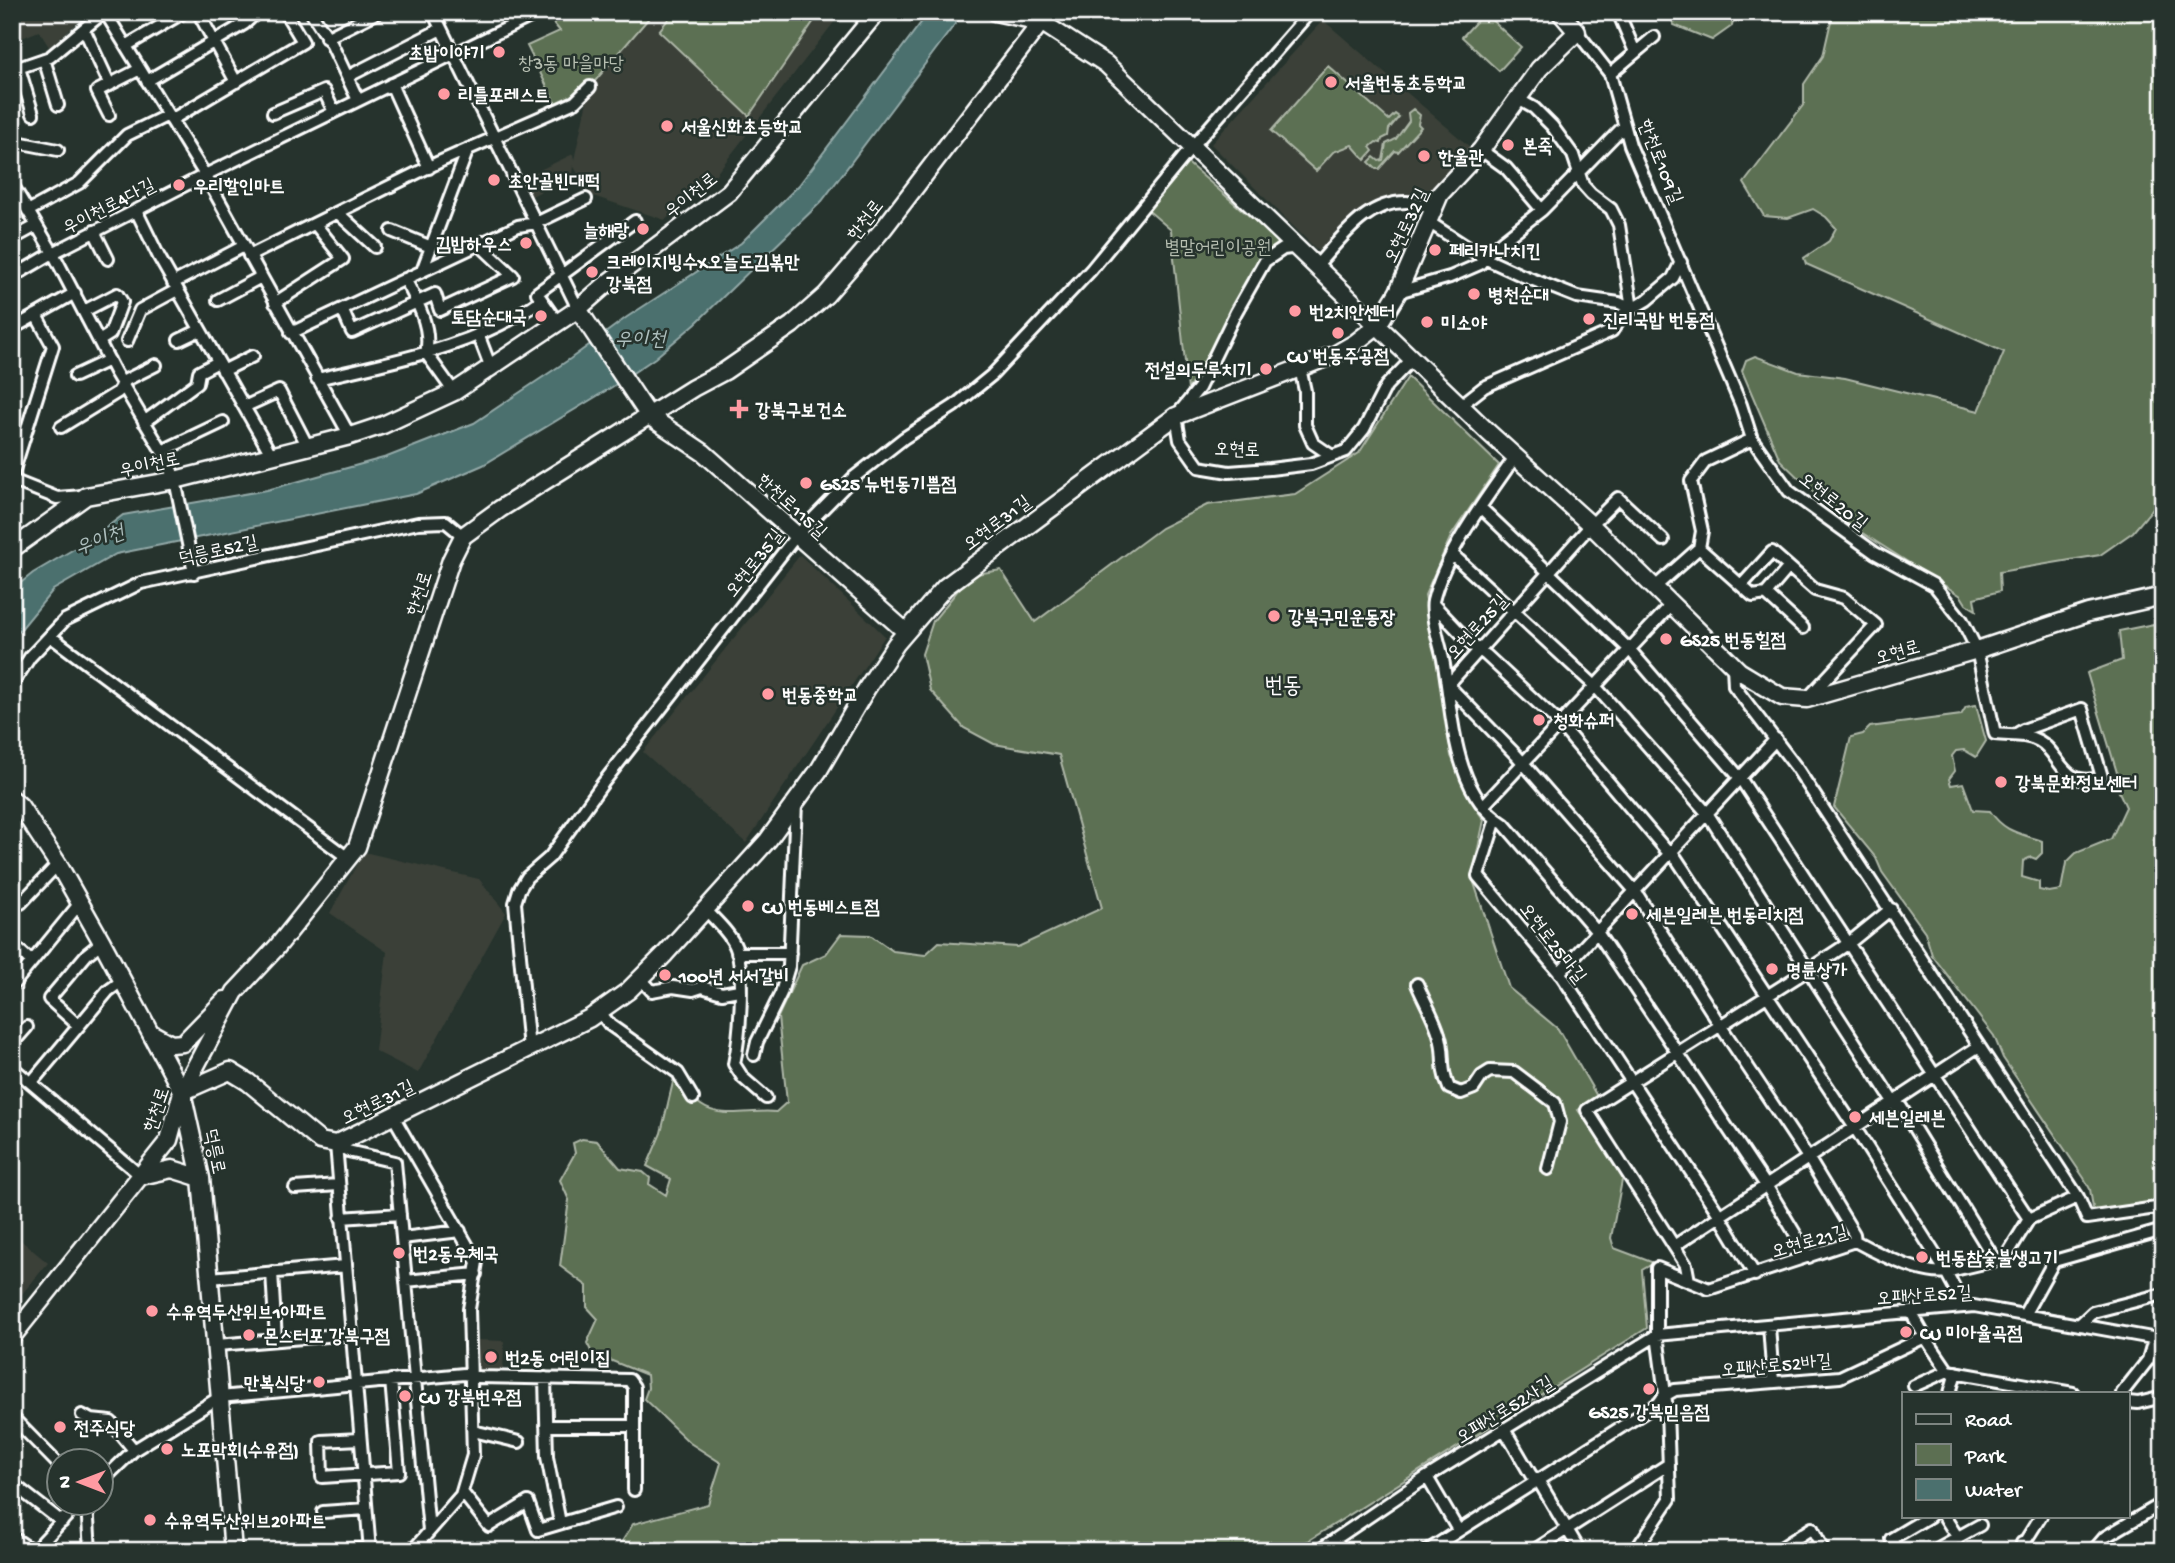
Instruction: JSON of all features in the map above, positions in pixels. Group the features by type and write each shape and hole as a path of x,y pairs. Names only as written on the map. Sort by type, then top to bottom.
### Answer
{"street":[{"path":"33,114 15,69 50,57 104,12 205,175 350,436"},
{"path":"126,46 184,12"},
{"path":"198,12 236,82"},
{"path":"147,81 244,24 257,12"},
{"path":"28,211 79,183 127,135 170,118 303,42 285,12"},
{"path":"311,12 358,100"},
{"path":"326,38 378,12"},
{"name":"우이천로4다길","path":"12,276 205,175 540,12"},
{"name":"우이천로","path":"12,549 86,496 174,480 350,436 383,425 454,393 578,309 610,281 729,192 877,12"},
{"path":"995,12 1045,17"},
{"name":"오현로35길","path":"528,1049 515,903 527,877 550,857 603,783 796,536 853,478 904,438 954,406 992,375 1091,270 1310,12"},
{"name":"한천로109길","path":"1560,12 1610,74 1630,145 1681,262"},
{"path":"1618,12 1635,52"},
{"path":"436,13 441,29 578,309 649,416"},
{"name":"오현로","path":"1045,17 1106,64 1515,457 1591,525 1739,671 1782,696 1807,699 1977,650 2088,614 2163,596"},
{"name":"한천로","path":"12,1337 169,1140 182,1092 235,992 277,947 357,847 451,560 463,536 500,509 725,371 771,340 835,287 920,183 1045,17"},
{"path":"84,29 110,85"},
{"path":"347,77 441,29"},
{"name":"오현로32길","path":"1378,325 1398,292 1440,194 1481,150 1539,69 1577,32"},
{"path":"1610,74 1654,37"},
{"path":"44,59 58,105"},
{"path":"109,115 97,92 140,69"},
{"path":"391,84 429,168"},
{"path":"127,341 140,310 175,286 247,251 315,224 468,149 575,102 590,87"},
{"path":"273,113 324,91 334,112"},
{"path":"1516,98 1534,108 1552,126 1573,155 1583,184 1591,194 1611,209 1619,225 1632,309"},
{"path":"1398,292 1450,277 1480,264 1491,250 1542,210 1624,126"},
{"path":"12,141 58,150"},
{"path":"422,271 468,149"},
{"path":"1481,150 1506,168 1542,210"},
{"path":"12,184 75,293 122,385 162,451 174,480 194,573"},
{"path":"291,333 518,226 536,223 586,199"},
{"path":"1317,265 1368,211 1384,205 1408,202 1430,215 1485,258 1577,297 1619,303 1632,309"},
{"path":"136,210 175,286 272,456"},
{"path":"338,213 375,247"},
{"path":"317,379 426,353 518,317 561,275 635,221"},
{"path":"275,303 343,259 315,224"},
{"path":"12,239 36,226"},
{"path":"94,231 108,259"},
{"path":"392,231 431,247"},
{"path":"342,309 352,332 435,295 440,310 513,276 479,244"},
{"path":"1176,416 1199,388 1236,312 1265,261 1283,249 1298,247"},
{"path":"1461,405 1483,387 1612,331 1623,314 1647,300 1673,278 1681,262"},
{"name":"오현로20길","path":"1681,262 1741,405 1752,439 1789,491 1875,553 1934,586 1962,620 1977,650 1995,734 2018,733"},
{"path":"218,300 261,277"},
{"path":"405,279 417,302 428,343 426,353 454,393"},
{"path":"15,327 75,293"},
{"path":"84,311 117,294 122,302 110,334 99,341"},
{"path":"539,297 558,323"},
{"path":"36,315 53,346 12,478 57,498 86,496"},
{"name":"오현로31길","path":"182,1092 230,1071 248,1082 320,1141 336,1144 600,1012 640,978 768,840 819,770 867,688 905,631 955,578 1176,416 1336,354 1378,325"},
{"path":"178,340 200,330"},
{"path":"478,334 491,368"},
{"path":"144,422 197,383 199,372 253,356"},
{"name":"오현로","path":"1176,416 1180,440 1199,467 1229,472 1311,464 1346,451 1364,429 1386,386 1413,358"},
{"path":"75,376 109,360"},
{"path":"61,427 118,393 126,380 156,365"},
{"path":"1300,368 1306,391 1305,425 1313,443 1332,456"},
{"path":"244,407 279,391 308,447"},
{"name":"한천로115길","path":"649,416 704,453 905,631"},
{"path":"162,451 223,422"},
{"path":"1654,588 1699,548 1702,531 1691,481 1706,461 1752,439"},
{"path":"1515,457 1452,555 1432,603 1448,685 1524,764 1634,891 1810,1159 1854,1234 1855,1241"},
{"path":"54,518 58,511 57,498"},
{"path":"1591,525 1618,498 1663,540"},
{"path":"1480,508 1630,650 1740,778 2029,1219"},
{"name":"덕릉로52길","path":"12,685 30,657 65,620 141,583 418,523 446,522 463,536"},
{"name":"오현로25길","path":"1591,525 1448,685 1457,753 1473,789 1484,805 1504,824 1597,932 1809,1257"},
{"path":"1699,548 1753,596 1766,594 1789,567"},
{"path":"1742,585 1772,552 1815,590 1844,598 1876,625 1807,699"},
{"path":"1452,555 1595,686 1707,813 1894,1103 1901,1107 1995,1260 2005,1258 2029,1219 2078,1197"},
{"path":"1766,594 1803,628"},
{"path":"1432,603 1560,724 1669,853 1674,855 1856,1128 1947,1272 1965,1307"},
{"path":"1484,805 1671,605"},
{"path":"50,636 348,858"},
{"path":"1733,665 1734,686 1776,739 1891,909 2078,1197 2087,1218 2163,1207"},
{"path":"2081,709 2102,776 2090,780 2072,774 2060,767 2040,741 2018,733 2081,709"},
{"path":"1559,973 1776,739"},
{"name":"덕릉로","path":"12,799 20,806 58,864 182,1092 201,1178 233,1551"},
{"path":"754,1055 757,1042 781,993 790,953 796,801"},
{"name":"오현로25마길","path":"1496,819 1478,876 1559,973 1721,1216 1755,1275"},
{"path":"16,900 58,864"},
{"path":"12,986 80,903"},
{"path":"705,909 735,945 739,963 738,1044 734,1064 743,1078 766,1098"},
{"path":"1689,1281 1686,1265 1587,1110 1849,943 1891,909"},
{"path":"79,1026 49,999 86,954 102,942"},
{"path":"12,944 32,962"},
{"path":"737,953 790,953"},
{"path":"640,978 652,991 673,987 693,990 702,987 722,993 739,990"},
{"path":"31,1083 108,991 123,980"},
{"path":"1417,984 1439,1033 1443,1050 1441,1065 1448,1088 1461,1093 1474,1088 1482,1076 1490,1071 1514,1072 1555,1102 1560,1122 1548,1169"},
{"path":"151,1033 171,1044 183,1043 235,992"},
{"path":"600,1012 610,1025 678,1073 693,1098"},
{"path":"12,1045 27,1027"},
{"path":"1674,1246 1979,1046"},
{"path":"12,1067 141,1176 172,1169 201,1178"},
{"path":"393,1116 477,1262 469,1309 473,1455 462,1492 412,1551"},
{"path":"336,1144 369,1549 339,1551"},
{"path":"336,1144 348,1151 395,1162 429,1531"},
{"path":"295,1188 338,1185"},
{"path":"341,1218 400,1213"},
{"path":"402,1238 460,1231"},
{"path":"2024,1315 2054,1261 2163,1231"},
{"name":"오현로21길","path":"1657,1335 1657,1268 1709,1289 1855,1241 1916,1268 1939,1273 1995,1260"},
{"path":"209,1278 345,1266"},
{"path":"271,1272 276,1340"},
{"path":"406,1281 476,1274"},
{"path":"2079,1325 2093,1312 2163,1294"},
{"name":"오패산로52길","path":"1657,1335 1974,1306 2159,1340"},
{"path":"1911,1312 1924,1337 1952,1371 1950,1392"},
{"path":"1769,1325 1773,1382"},
{"path":"217,1345 351,1334"},
{"path":"1633,1551 1671,1499 1657,1335"},
{"name":"오패산로52사길","path":"1318,1551 1427,1477 1657,1335"},
{"name":"오패산로52바길","path":"1664,1396 1675,1390 1840,1377 1924,1337"},
{"path":"2123,1392 2148,1360 2159,1340"},
{"path":"1914,1385 1952,1371 2058,1392"},
{"path":"116,1467 134,1450 220,1397 415,1377 471,1375 629,1380 634,1387 634,1490"},
{"path":"545,1378 547,1458 560,1523"},
{"path":"360,1439 321,1441 322,1477 399,1472 391,1380"},
{"path":"1427,1551 1659,1403 1664,1396"},
{"path":"2130,1402 2163,1397"},
{"path":"82,1415 92,1420 111,1422 134,1450"},
{"path":"12,1418 46,1452"},
{"path":"546,1426 634,1426"},
{"path":"1504,1429 1580,1551"},
{"path":"473,1431 519,1442"},
{"path":"1533,1551 1669,1464"},
{"path":"1427,1477 1458,1530"},
{"path":"12,1483 62,1522"},
{"path":"462,1492 489,1526 528,1502 538,1530 616,1507"},
{"path":"2093,1551 2105,1537 2163,1503"},
{"path":"323,1512 366,1509"},
{"path":"12,1536 34,1551 65,1518"},
{"path":"88,1518 90,1551"},
{"path":"1897,1551 1891,1539 1927,1518"},
{"path":"1945,1518 1958,1538"},
{"path":"2036,1551 2021,1547 2040,1518"},
{"path":"1933,1551 1980,1525"},
{"path":"1778,1550 1812,1528 1824,1551"}],"shaded area":[{"path":"12,12 90,12 49,47 39,31 12,42"},
{"name":"서울신화초등학교","path":"654,12 842,12 709,183 665,220 590,195 573,165 572,175 530,197 523,178 573,154 574,160 590,87"},
{"name":"서울번동초등학교","path":"1323,20 1470,147 1429,199 1407,197 1379,201 1359,211 1319,252 1211,144"},
{"name":"번동중학교","path":"800,555 885,636 746,843 643,752"},
{"path":"364,852 479,879 506,913 418,1073 375,1051 387,952 330,913"},
{"path":"12,1233 48,1263 12,1306"},
{"name":"번2동 어린이집","path":"478,1340 504,1341 503,1375 477,1374"}],"green space":[{"name":"창3동 마을마당","path":"561,12 654,12 590,87 555,103 527,46 560,31 549,18"},
{"path":"674,12 820,12 749,116 659,31"},
{"path":"1668,12 1735,12 1732,26 1712,40 1674,25"},
{"path":"1833,12 2163,12 2163,496 2133,532 2100,555 1999,572 2000,591 1974,598 1976,610 1966,604 1961,596 1842,520 1780,460 1742,371 1746,360 1755,356 1798,372 1845,378 1979,411 2004,352 1806,264 1804,258 1829,241 1836,228 1826,217 1813,209 1788,218 1764,216 1744,183 1804,104 1804,84 1823,56"},
{"path":"1484,13 1521,47 1499,71 1462,37"},
{"path":"1328,66 1389,120 1395,114 1399,117 1389,129 1388,136 1382,139 1381,143 1376,142 1370,147 1373,151 1365,160 1352,145 1333,152 1316,171 1271,131"},
{"path":"1413,109 1420,115 1418,124 1421,127 1398,152 1395,151 1376,169 1369,162 1374,157 1379,161 1383,160 1386,144 1396,139 1409,121 1408,113"},
{"name":"별말어린이공원","path":"1183,159 1283,245 1256,267 1188,390 1171,230 1143,206"},
{"path":"1408,377 1499,465 1451,536 1425,595 1440,668 1451,756 1484,820 1472,877 1509,988 1558,1029 1598,1098 1578,1110 1623,1175 1611,1238 1614,1248 1654,1263 1642,1270 1647,1328 1303,1544 1309,1551 616,1551 633,1524 708,1504 721,1463 690,1443 644,1399 648,1388 647,1375 592,1353 587,1343 598,1319 587,1307 587,1286 560,1266 569,1200 560,1180 575,1153 573,1143 582,1139 597,1141 620,1168 643,1172 650,1178 649,1184 666,1195 671,1179 647,1166 661,1133 674,1078 701,1105 718,1112 776,1112 787,1102 778,1017 802,965 826,954 841,934 870,935 893,951 925,955 939,942 1018,947 1102,908 1059,755 994,744 964,728 930,690 922,654 933,621 970,575 1001,570 1035,622 1161,528 1207,505 1295,494 1359,453"},
{"path":"2154,624 2163,644 2163,1206 2094,1214 2090,1189 2084,1178 2003,1058 1994,1036 1932,955 1925,932 1882,872 1876,858 1834,807 1851,737 1863,734 1870,727 1961,715 1966,707 1976,705 1986,741 1976,757 1964,750 1956,751 1952,756 1955,771 1949,779 1951,785 1963,783 1973,810 1990,811 2007,828 2042,841 2042,853 2036,859 2031,857 2023,861 2022,877 2039,882 2039,890 2061,890 2066,863 2076,853 2111,839 2126,807 2114,781 2118,776 2087,673 2122,660 2119,631"}],"water":[{"name":"우이천","path":"929,12 964,12 822,201 696,323 655,358 483,465 416,494 116,554 53,590 12,640 12,590 33,573 91,539 123,515 267,490 387,457 474,423 627,317 741,243 799,185"}],"place":[{"name":"초밥이야기","path":"499,52"},
{"name":"서울번동초등학교","path":"1331,82"},
{"name":"리틀포레스트","path":"444,94"},
{"name":"서울신화초등학교","path":"667,126"},
{"name":"본죽","path":"1508,145"},
{"name":"한울관","path":"1424,156"},
{"name":"초안골빈대떡","path":"494,180"},
{"name":"우리할인마트","path":"179,185"},
{"name":"늘해랑","path":"643,229"},
{"name":"김밥하우스","path":"526,243"},
{"name":"페리카나치킨","path":"1435,250"},
{"name":"크레이지빙수X오늘도김볶만 강북점","path":"592,272"},
{"name":"병천순대","path":"1474,294"},
{"name":"번2치안센터","path":"1295,311"},
{"name":"토담순대국","path":"541,316"},
{"name":"진리국밥 번동점","path":"1589,319"},
{"name":"미소야","path":"1427,322"},
{"name":"CU 번동주공점","path":"1338,333"},
{"name":"전설의두루치기","path":"1266,369"},
{"name":"강북구보건소","path":"739,409"},
{"name":"GS25 뉴번동기쁨점","path":"806,483"},
{"name":"강북구민운동장","path":"1274,616"},
{"name":"GS25 번동힐점","path":"1666,639"},
{"name":"번동중학교","path":"768,694"},
{"name":"청화슈퍼","path":"1539,720"},
{"name":"강북문화정보센터","path":"2001,782"},
{"name":"CU 번동베스트점","path":"748,906"},
{"name":"세븐일레븐 번동리치점","path":"1632,914"},
{"name":"명륜상가","path":"1772,969"},
{"name":"100년 서서갈비","path":"665,975"},
{"name":"세븐일레븐","path":"1855,1117"},
{"name":"번2동우체국","path":"399,1253"},
{"name":"번동참숯불생고기","path":"1922,1257"},
{"name":"수유역두산위브1아파트","path":"152,1311"},
{"name":"CU 미아율곡점","path":"1906,1332"},
{"name":"몬스터포 강북구점","path":"249,1335"},
{"name":"번2동 어린이집","path":"491,1357"},
{"name":"만복식당","path":"319,1382"},
{"name":"GS25 강북믿음점","path":"1649,1389"},
{"name":"CU 강북번우점","path":"405,1396"},
{"name":"전주식당","path":"60,1427"},
{"name":"노포막회(수유점)","path":"167,1449"},
{"name":"수유역두산위브2아파트","path":"150,1520"}],"district":[{"name":"번동","path":"1283,684"}]}
